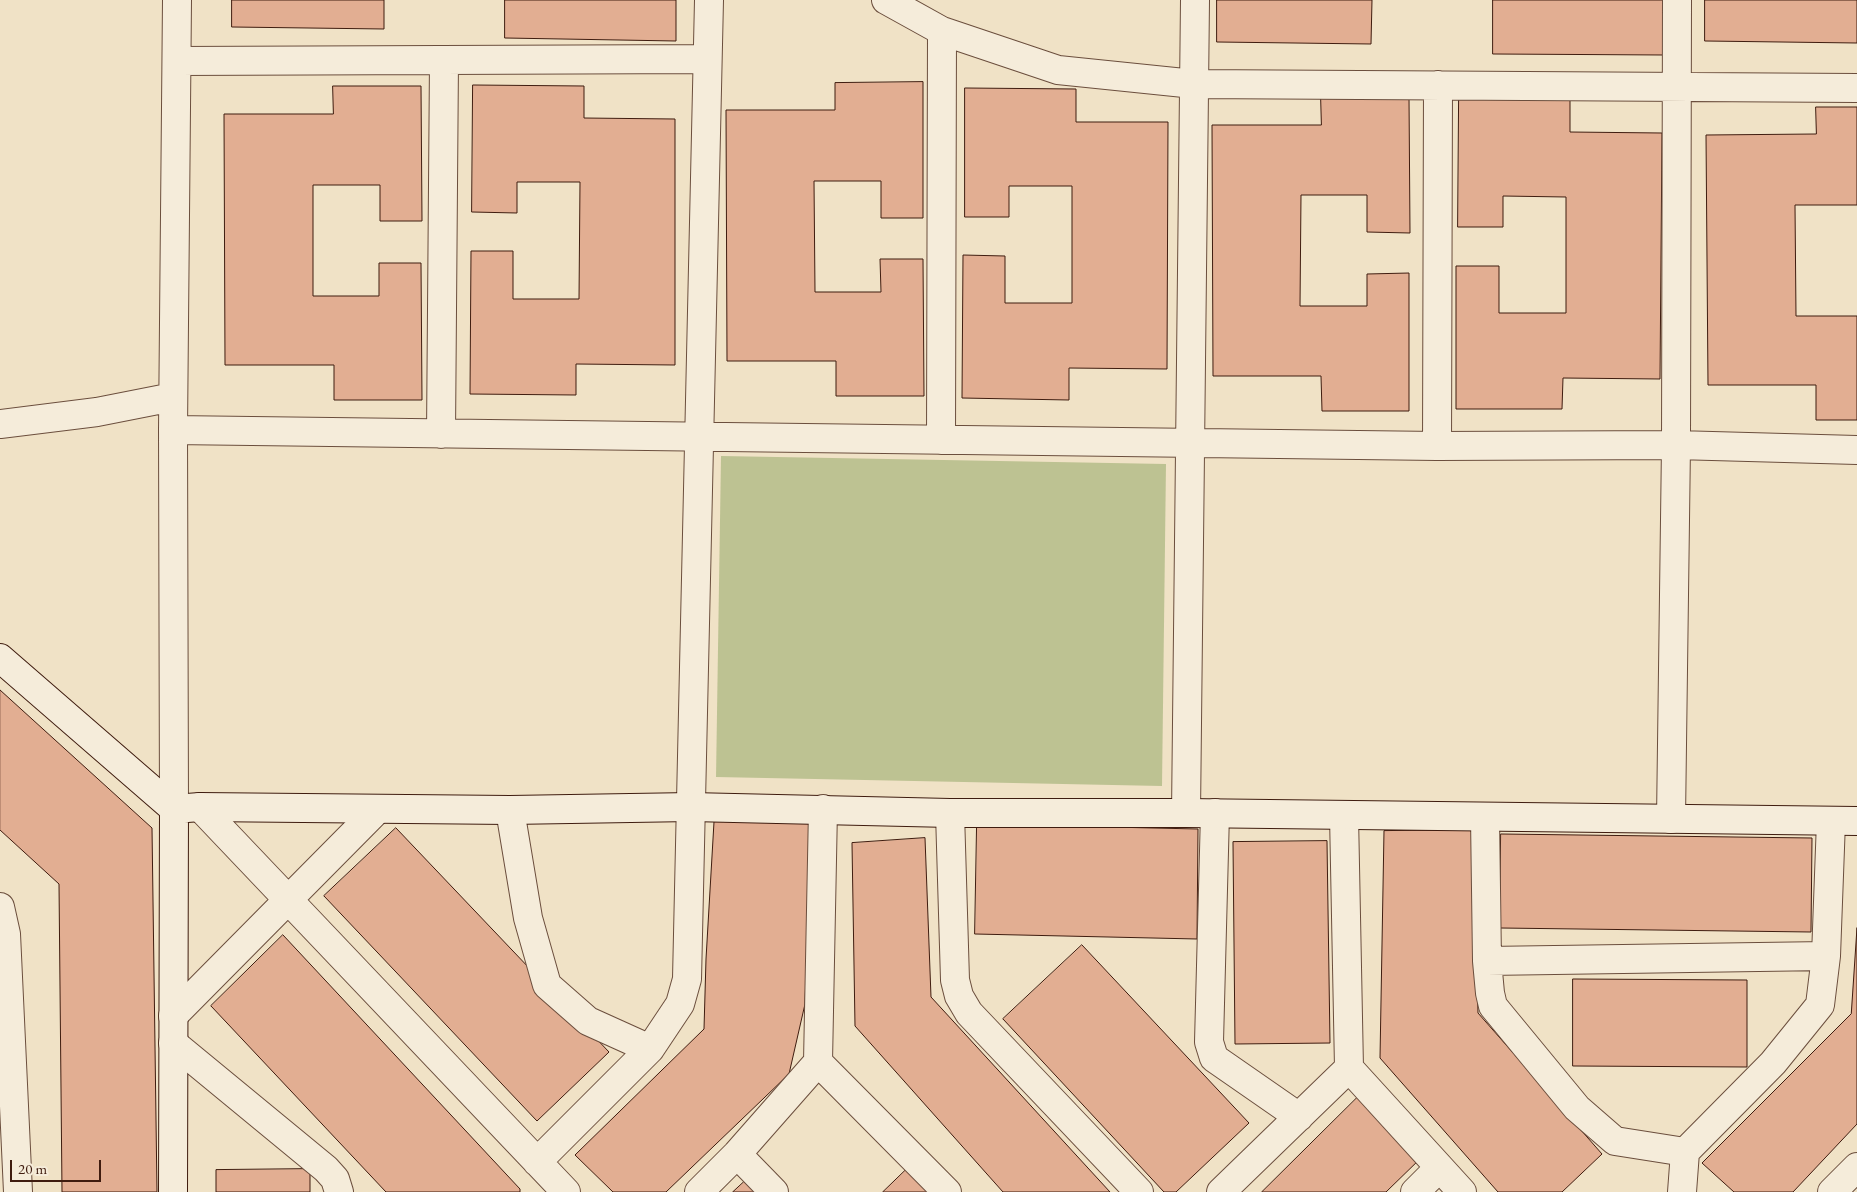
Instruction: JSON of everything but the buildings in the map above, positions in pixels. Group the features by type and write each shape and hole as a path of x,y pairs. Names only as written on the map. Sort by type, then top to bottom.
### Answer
{"street":[{"path":"172,1192 173,1016 187,808 173,430 177,0"},
{"path":"537,1162 650,1049 680,1004 687,979 709,0"},
{"path":"886,0 942,32 1058,70 1194,84 1857,88"},
{"path":"1186,813 1195,0"},
{"path":"1671,819 1676,446 1677,0"},
{"path":"941,440 942,32"},
{"path":"177,61 707,59"},
{"path":"441,434 444,60"},
{"path":"1437,446 1438,86"},
{"path":"0,424 97,412 174,397"},
{"path":"173,430 1437,446 1676,446 1857,450"},
{"path":"0,658 187,808 289,899 565,1192"},
{"path":"187,808 510,810 691,807 950,813 1215,813 1844,821 1820,1005 1773,1063 1685,1152 1682,1192"},
{"path":"173,1016 378,809"},
{"path":"699,1192 737,1154 818,1062 823,809"},
{"path":"510,810 528,918 548,985 588,1021 650,1049"},
{"path":"950,813 955,980 958,996 969,1013 1139,1192"},
{"path":"1215,813 1209,1042 1214,1058 1299,1117"},
{"path":"1344,815 1349,1068 1462,1192"},
{"path":"1485,817 1487,961 1493,1006 1577,1108 1615,1141 1685,1152"},
{"path":"0,907 6,934 18,1192"},
{"path":"1487,961 1826,956"},
{"path":"173,1043 326,1169 334,1179 339,1192"},
{"path":"818,1062 947,1192"},
{"path":"1221,1192 1349,1068"},
{"path":"737,1154 774,1192"},
{"path":"1832,1192 1857,1167"},
{"path":"1415,1192 1439,1168"}],"green space":[{"path":"721,456 1166,464 1162,786 716,777"}]}
